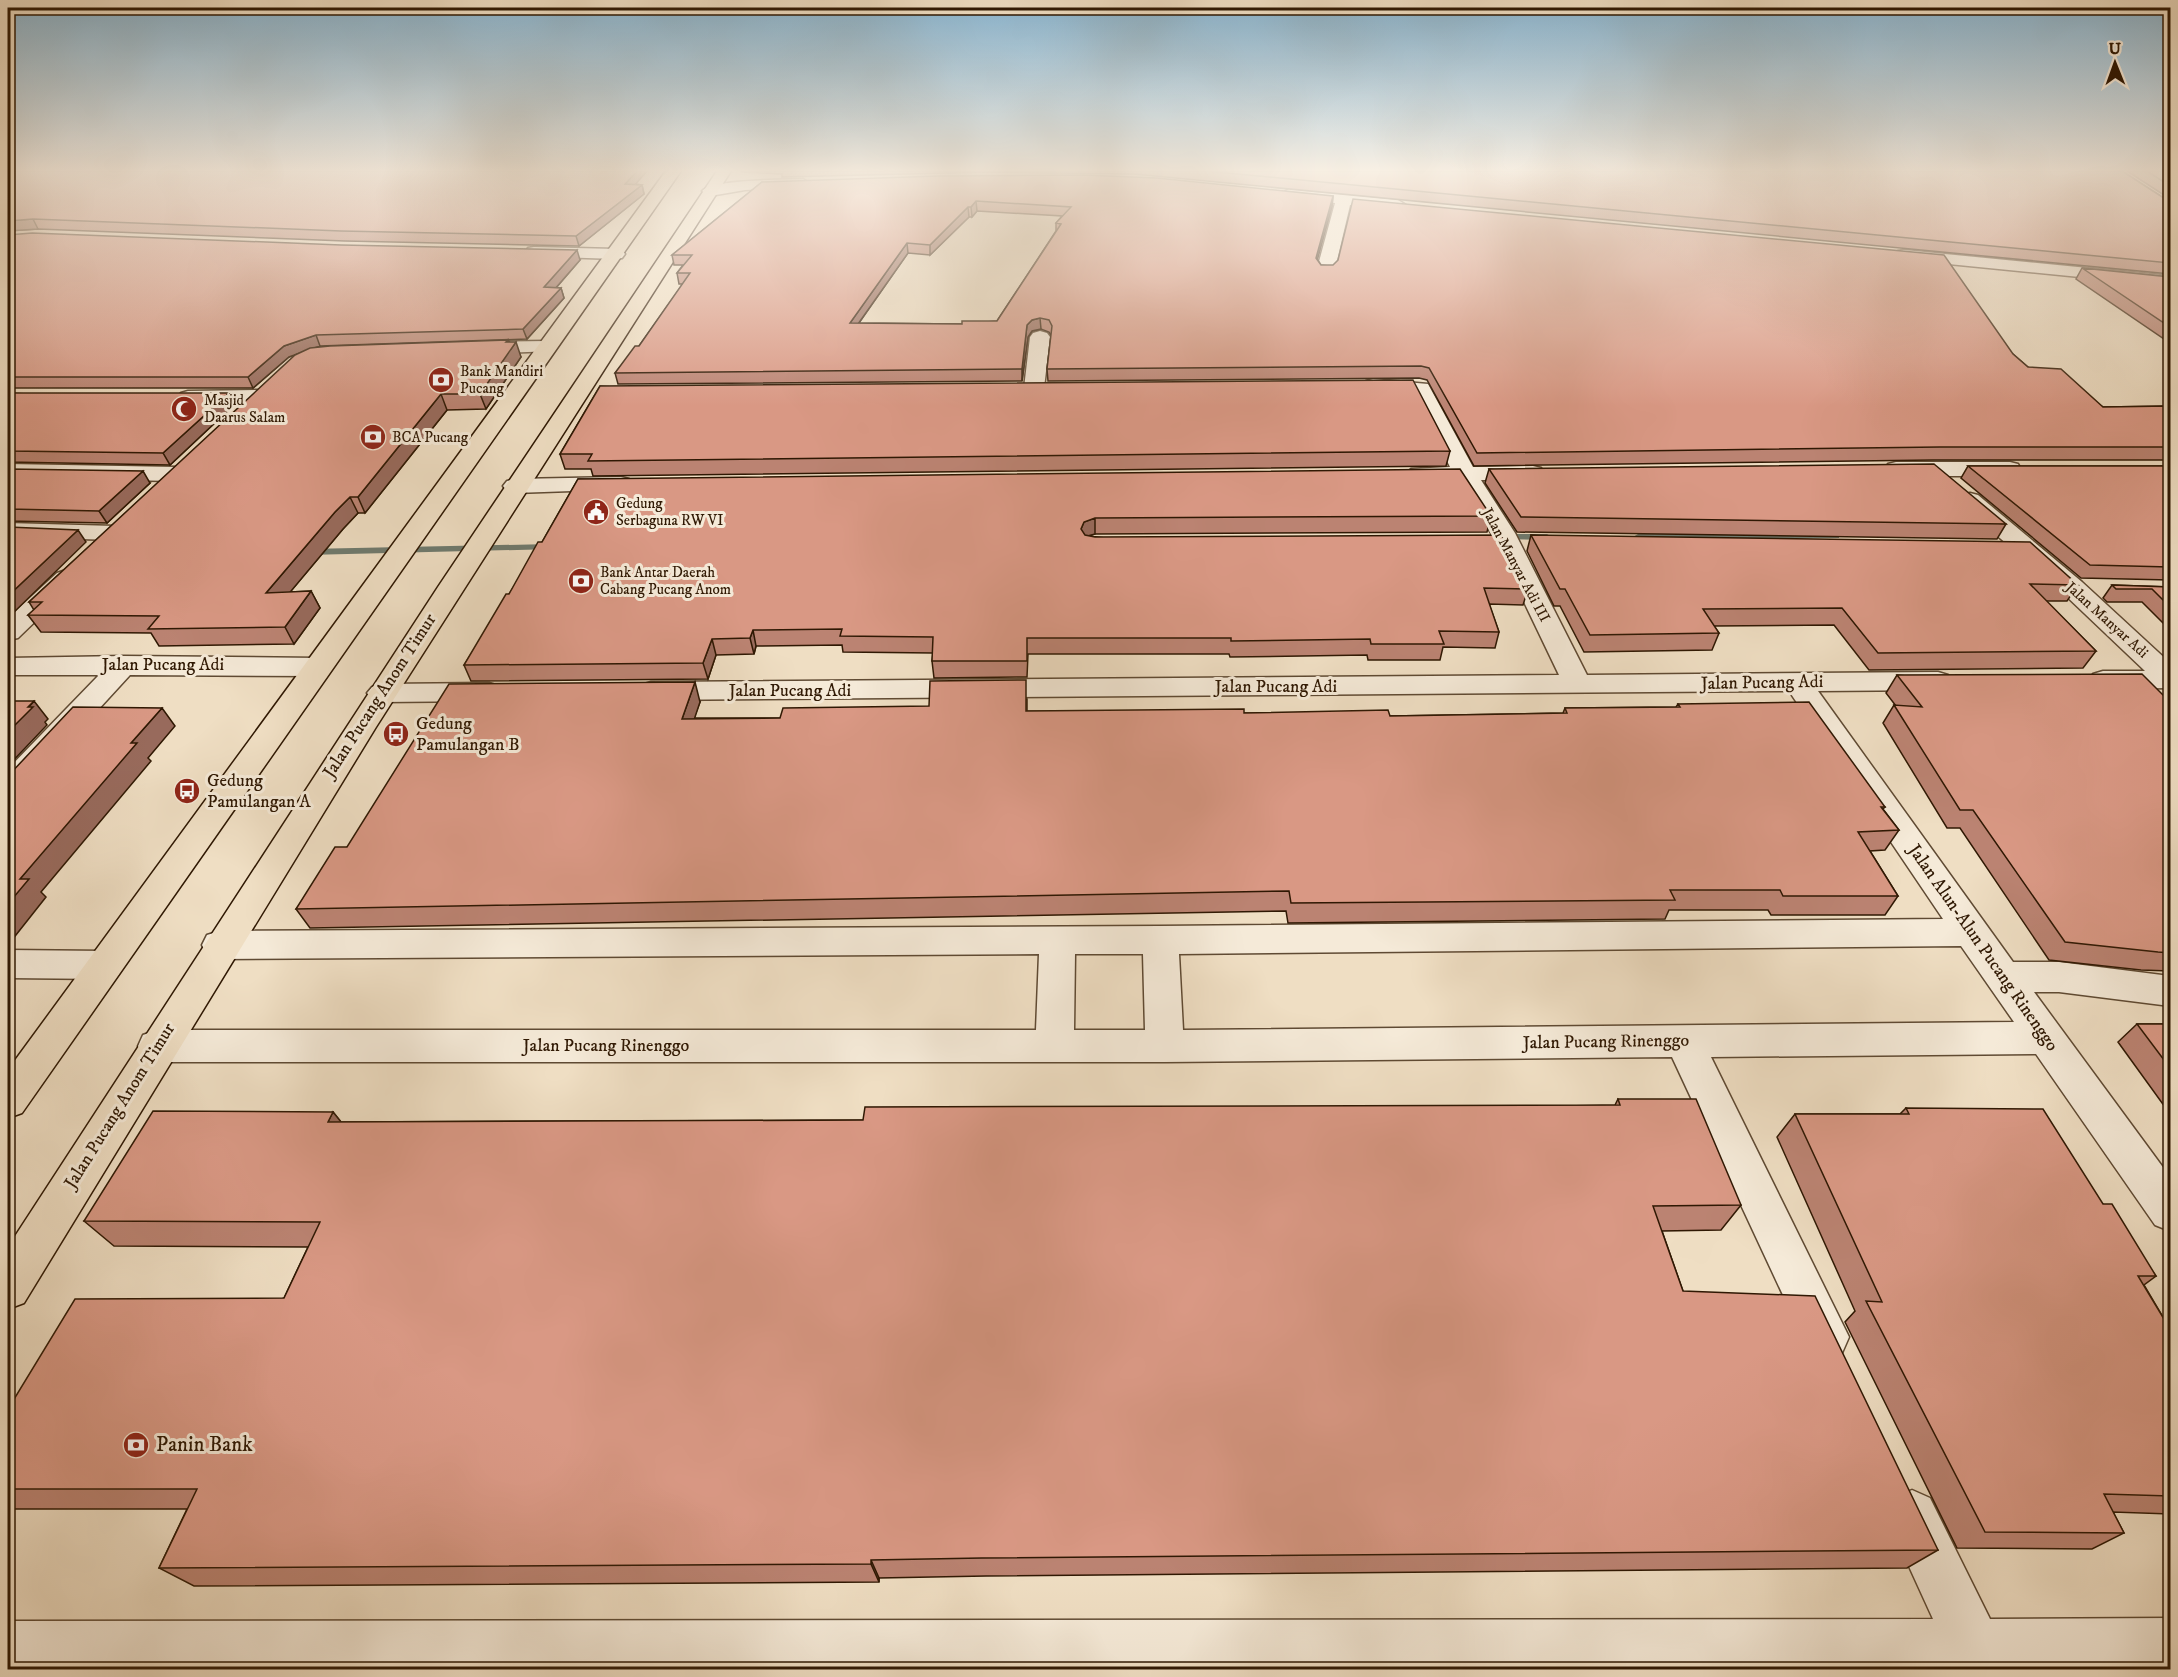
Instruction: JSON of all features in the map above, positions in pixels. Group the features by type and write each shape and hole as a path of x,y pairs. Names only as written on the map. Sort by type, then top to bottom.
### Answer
{"main road":[{"path":"8,1101 619,249"},
{"name":"Jalan Pucang Anom Timur","path":"8,1287 220,945 515,486 672,249"}],"street":[{"path":"1326,269 1331,249"},
{"path":"518,252 616,254"},
{"path":"1893,254 2170,281"},
{"path":"1034,388 1040,337"},
{"path":"453,349 547,347"},
{"name":"Jalan Manyar Adi III","path":"1354,385 1421,388 1465,474 1505,539 1578,685"},
{"path":"1010,389 1058,388"},
{"path":"164,397 265,390 234,419"},
{"path":"578,393 599,393"},
{"path":"8,471 185,466 154,496"},
{"name":"Jalan Manyar Adi","path":"1933,469 2011,543 2073,588 2170,678"},
{"path":"1874,470 2028,469"},
{"path":"1394,475 1558,473"},
{"path":"515,486 647,484"},
{"path":"8,531 123,525 8,632"},
{"path":"2073,588 2106,589"},
{"path":"8,788 124,665"},
{"name":"Jalan Pucang Adi","path":"8,666 318,666"},
{"path":"2077,680 2170,678"},
{"name":"Jalan Pucang Adi","path":"621,692 1961,681"},
{"name":"Jalan Alun-Alun Pucang Rinenggo","path":"1798,683 1971,932 2170,1211"},
{"path":"382,693 513,692"},
{"path":"220,945 1161,940 1971,932"},
{"path":"1055,1046 1057,940"},
{"path":"1161,940 1165,1046"},
{"path":"8,964 105,964"},
{"path":"2003,977 2060,977 2170,991"},
{"name":"Jalan Pucang Rinenggo","path":"157,1046 1165,1046 2047,1038"},
{"path":"1684,1041 1844,1375"},
{"path":"1896,1483 1974,1645"},
{"path":"8,1649 2170,1646"}],"building":[{"path":"8,249 577,250 544,287 561,288 523,329 316,335 284,346 248,377 8,377"},
{"path":"679,249 903,249 850,323 962,324 962,321 997,321 1044,249 1318,249 1316,258 1321,265 1333,265 1338,260 1341,249 1883,249 1944,255 2013,354 2028,367 2061,369 2103,407 2170,406 2170,447 1940,447 1477,453 1429,368 1421,366 1047,369 1052,326 1049,320 1040,318 1032,320 1027,325 1022,369 615,373 635,346 639,346 690,273 677,273 692,255 672,255"},
{"path":"2026,249 2170,249 2170,263"},
{"path":"2082,268 2170,277 2170,327"},
{"path":"508,340 506,342 516,342 480,394 441,394 358,497 350,497 335,512 266,593 311,591 285,627 148,629 159,616 28,615 42,602 29,602 295,355 310,348 330,346"},
{"path":"1413,380 1450,451 588,461 592,454 560,454 600,386"},
{"path":"8,393 229,393 163,453 8,451"},
{"path":"1934,464 2006,524 1521,517 1489,469"},
{"path":"1968,466 2170,466 2170,567 2090,565"},
{"path":"8,469 143,471 99,511 8,509"},
{"path":"1460,469 1491,516 1095,518 1084,522 1081,529 1085,535 1095,537 1501,535 1528,589 1484,588 1499,632 1439,631 1444,644 1371,644 1370,639 1231,641 1231,638 1027,638 1027,661 932,661 933,637 840,636 842,629 753,630 750,638 712,639 703,663 464,665 506,594 509,594 538,542 542,542 578,479"},
{"path":"8,527 78,530 8,596"},
{"path":"1531,535 2030,542 2078,585 2030,584 2096,651 1878,653 1842,608 1703,609 1719,633 1590,635 1565,589 1560,589"},
{"path":"2112,585 2170,587 2170,607 2152,589 2116,589"},
{"path":"2142,674 2170,702 2170,953 2065,942 1973,810 1960,810 1894,705 1922,707 1897,675"},
{"path":"1026,680 1026,711 1244,709 1244,713 1388,710 1390,716 1567,713 1565,708 1680,707 1678,704 1809,702 1899,830 1858,832 1898,896 1783,896 1780,890 1670,890 1675,900 1291,903 1289,891 296,909 335,847 347,847 449,684 695,682 682,719 780,718 783,708 929,706 930,681"},
{"path":"8,701 34,701 28,707 33,707 8,732"},
{"path":"73,707 162,708 131,743 137,743 20,879 29,879 8,904 8,776"},
{"path":"2137,1024 2170,1024 2170,1068"},
{"path":"1618,1099 1696,1099 1741,1205 1653,1206 1683,1291 1815,1296 1938,1550 982,1558 871,1560 871,1564 159,1568 197,1489 8,1489 8,1409 75,1299 284,1298 320,1222 84,1221 153,1111 333,1112 328,1122 863,1120 865,1107 1620,1105"},
{"path":"1906,1108 2043,1109 2103,1204 2112,1204 2156,1276 2138,1276 2170,1329 2170,1496 2104,1494 2124,1533 1985,1532 1866,1301 1882,1302 1795,1114 1909,1114"}],"waterway":[{"path":"1638,537 1835,536"},
{"path":"1500,537 1547,537"},
{"path":"307,552 551,547"}],"place":[{"name":"Bank Mandiri Pucang","path":"441,380"},
{"name":"Masjid Daarus Salam","path":"184,409"},
{"name":"BCA Pucang","path":"373,437"},
{"name":"Gedung Serbaguna RW VI","path":"596,512"},
{"name":"Bank Antar Daerah Cabang Pucang Anom","path":"581,581"},
{"name":"Gedung Pamulangan B","path":"396,734"},
{"name":"Gedung Pamulangan A","path":"187,791"},
{"name":"Panin Bank","path":"136,1445"}]}
